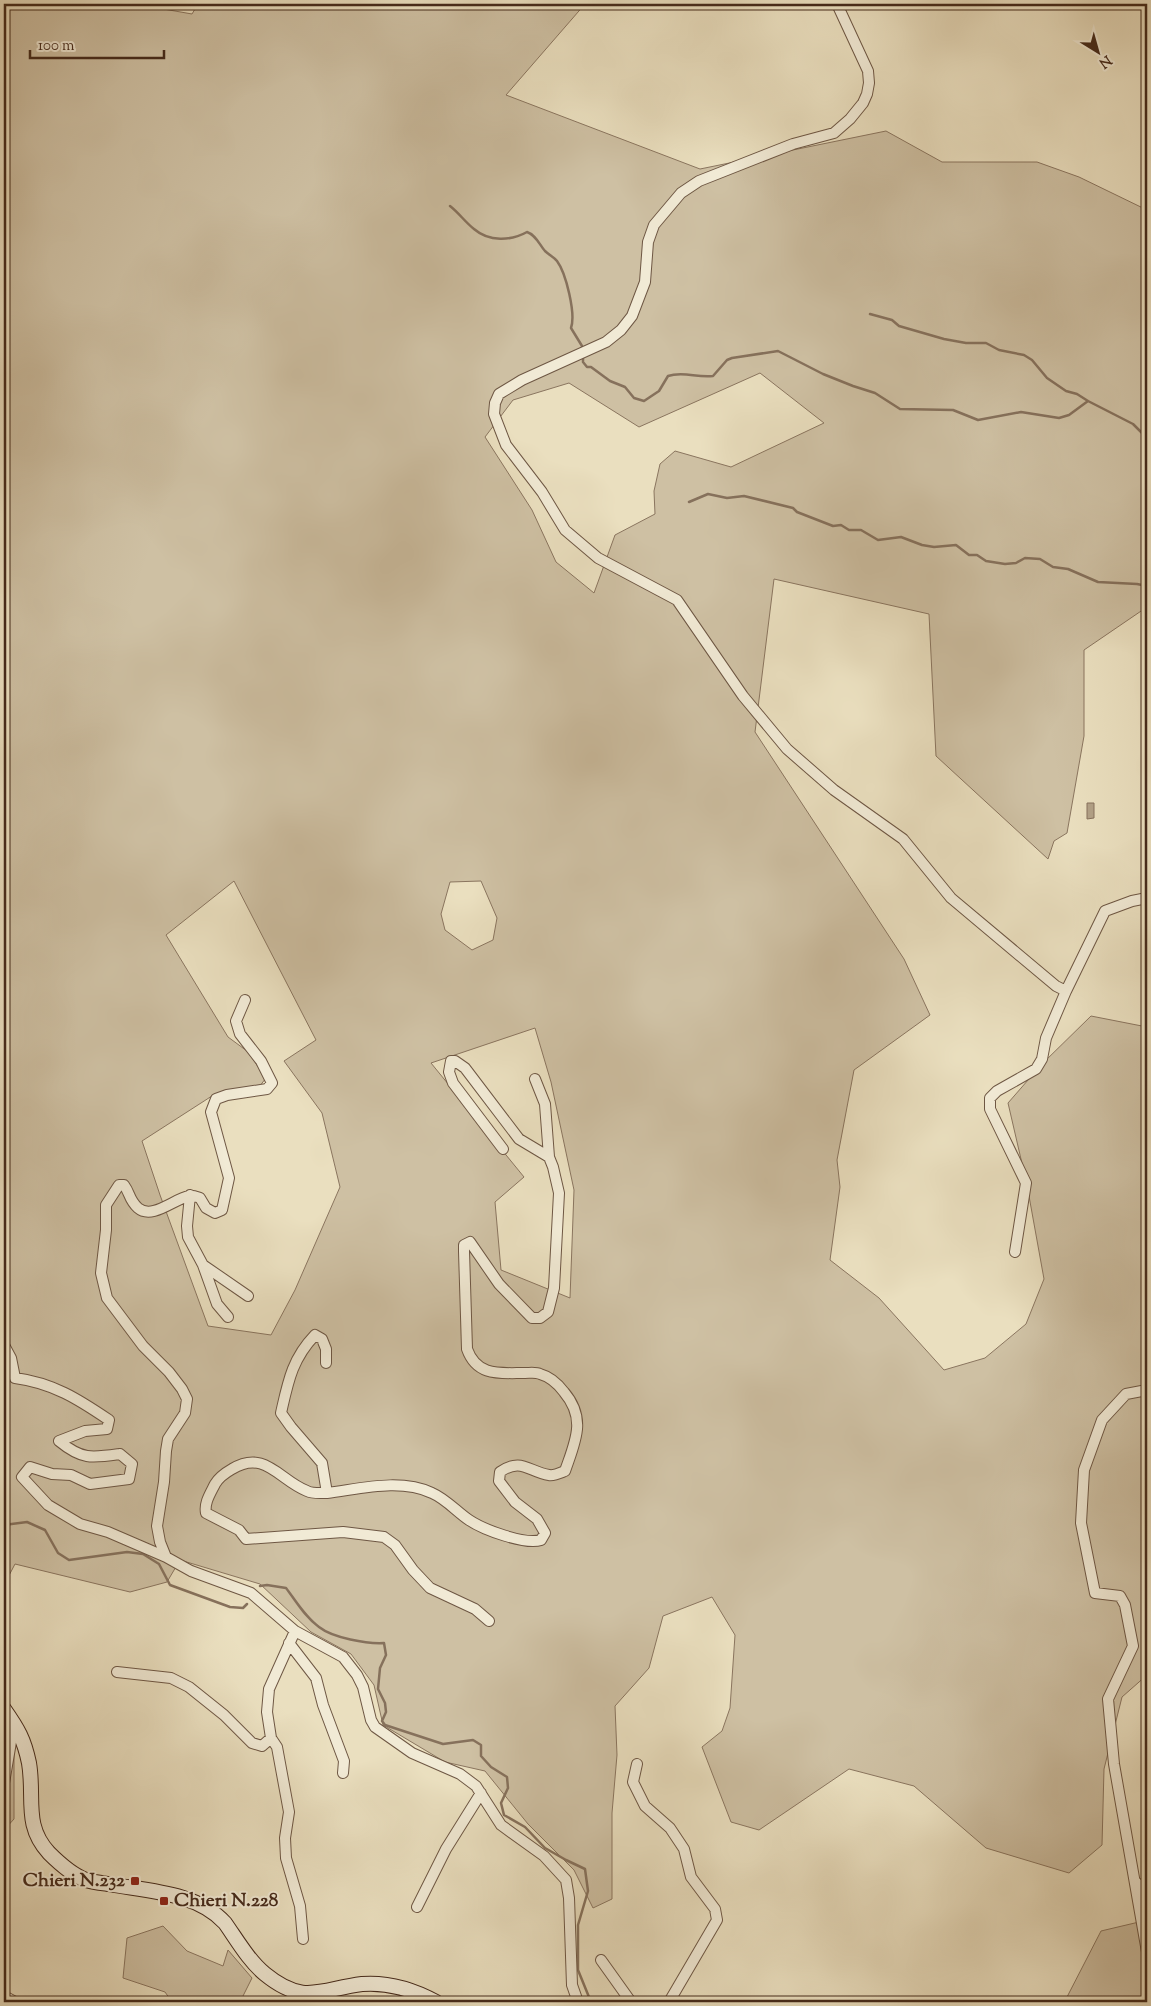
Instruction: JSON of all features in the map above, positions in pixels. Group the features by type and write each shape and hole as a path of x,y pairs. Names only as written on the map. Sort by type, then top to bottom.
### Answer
{"main road":[{"path":"4,1709 21,1734 29,1764 33,1830 40,1843 67,1869 85,1880 170,1896 201,1904 218,1916 265,1974 296,1992 308,1995 326,1993 362,1984 377,1984 420,1993 436,2002"}],"street":[{"path":"837,4 868,71 869,83 867,94 858,111 834,133 793,144 699,181 687,188 654,225 650,233 645,282 632,316 621,330 606,342 507,388 499,394 495,403 494,414 506,445 542,492 565,530 598,558 677,600 743,696 787,749 834,790 903,839 950,898 1056,986 1066,991"},
{"path":"1015,1252 1026,1182 990,1108 990,1098 1036,1069 1042,1059 1046,1038 1066,991 1105,911 1132,901 1147,898"},
{"path":"166,1557 160,1542 157,1526 164,1482 166,1451 168,1439 185,1413 187,1399 169,1372 143,1346 106,1298 101,1273 106,1230 106,1204 120,1185 124,1185 130,1199 139,1210 148,1212 190,1195 200,1198 206,1208 216,1213 222,1210 229,1178 211,1112 216,1099 227,1095 267,1089 272,1083 261,1062 240,1034 236,1020 245,1000"},
{"path":"503,1149 453,1083 449,1072 451,1062 455,1061 466,1068 519,1139 549,1157"},
{"path":"489,1621 474,1609 430,1588 413,1570 395,1545 384,1537 343,1532 246,1538 239,1530 206,1513 205,1506 223,1474 243,1462 254,1461 266,1465 309,1492 326,1493 403,1485 433,1493 471,1521 496,1532 534,1542 542,1540 545,1533 537,1519 506,1492 499,1481 500,1472 508,1466 521,1464 551,1475 565,1471 574,1445 578,1420 573,1402 556,1381 539,1373 494,1373 484,1369 471,1359 467,1349 464,1251 464,1245 470,1242 499,1284 532,1318 540,1318 548,1312 554,1288 559,1193 549,1157 545,1104 536,1079"},
{"path":"190,1195 187,1226 188,1238 203,1265 217,1304 228,1317"},
{"path":"203,1265 248,1296"},
{"path":"326,1363 326,1349 322,1339 315,1335 304,1347 288,1378 281,1413 322,1463 326,1493"},
{"path":"4,1345 11,1358 15,1378 34,1381 63,1391 109,1420 107,1429 85,1431 59,1440 70,1450 90,1458 120,1454 132,1464 129,1479 90,1484 71,1475 52,1474 30,1467 22,1477 48,1505 80,1524 108,1532 166,1557 191,1571 251,1593 295,1631 343,1657 364,1687 371,1720 376,1727 412,1753 460,1774 476,1786 501,1825 544,1856 566,1880 569,1898 572,1985 578,2002"},
{"path":"1147,1390 1126,1394 1102,1420 1084,1470 1081,1523 1095,1594 1120,1596 1125,1605 1133,1646 1108,1698 1114,1764 1147,1952"},
{"path":"295,1631 269,1689 267,1712 271,1738 276,1747 289,1812 285,1838 286,1858 300,1906 303,1939"},
{"path":"289,1643 316,1678 323,1706 344,1761 343,1773"},
{"path":"117,1672 171,1678 189,1687 224,1715 252,1743 262,1746 271,1738"},
{"path":"4,1725 11,1742 4,1783"},
{"path":"637,1764 633,1782 645,1806 670,1828 684,1849 691,1877 716,1909 717,1920 669,2002"},
{"path":"416,1907 446,1849 481,1793"},
{"path":"1136,1882 1147,1896"},
{"path":"601,1960 631,2002"},
{"path":"4,1996 14,2002"}],"shaded area":[{"path":"4,4 135,4 192,14 198,4 585,4 506,95 700,169 886,131 942,162 1037,162 1079,177 1147,210 1147,607 1084,650 1084,736 1067,833 1054,841 1048,859 936,756 929,614 774,579 755,732 904,959 930,1015 854,1070 837,1160 840,1187 830,1260 879,1298 944,1370 985,1358 1026,1324 1044,1279 1027,1185 1008,1103 1042,1064 1091,1016 1147,1027 1147,1675 1122,1697 1104,1769 1102,1845 1069,1873 986,1848 914,1786 849,1769 759,1830 731,1822 702,1747 722,1731 730,1708 735,1635 712,1597 663,1616 649,1668 615,1706 617,1755 612,1813 612,1899 593,1908 574,1870 528,1824 485,1771 445,1762 383,1725 374,1685 351,1654 311,1632 260,1584 180,1560 167,1582 130,1592 15,1564 4,1585","holes":["760,373 824,423 731,467 675,451 660,464 654,491 655,514 615,535 594,593 556,562 532,510 485,437 513,400 569,383 639,427","234,881 316,1040 284,1061 322,1113 340,1187 295,1290 271,1335 208,1326 142,1141 215,1094 259,1087 266,1078 247,1051 228,1037 166,935","481,881 497,918 493,940 472,950 445,930 441,914 450,882","535,1028 551,1082 574,1190 570,1298 501,1270 495,1202 524,1177 431,1063"]},
{"path":"1087,803 1094,803 1094,818 1087,819"},
{"path":"4,1743 14,1754 14,1819 4,1830"},
{"path":"1139,1922 1147,1950 1147,2002 1069,2002 1067,1997 1101,1931"},
{"path":"163,1926 187,1951 223,1966 228,1950 252,1978 240,2002 172,2002 165,1992 123,1978 127,1938"}],"waterway":[{"path":"450,206 474,229 486,236 500,239 514,237 527,232 535,237 545,251 556,260 564,275 571,304 571,328 582,346"},
{"path":"870,314 892,320 899,326 944,339 966,343 986,343 999,350 1024,355 1032,360 1047,378 1066,391 1077,394 1088,401"},
{"path":"583,358 583,362 587,367 591,367 610,381 625,387 634,398 644,401 659,391 668,376 679,374 713,376 727,360 732,358 778,351 823,374 875,393 900,409 953,410 978,420 1021,412 1059,418 1069,415 1088,401 1133,424 1147,438"},
{"path":"689,502 708,494 727,498 744,496 793,508 797,512 833,526 841,525 849,530 861,530 878,540 901,537 922,545 934,547 956,545 969,555 977,555 986,561 1005,564 1016,563 1025,558 1040,559 1053,567 1068,569 1098,582 1147,586"},
{"path":"4,1525 27,1522 45,1530 58,1553 69,1560 127,1552 143,1554 159,1564 170,1585 230,1607 243,1608 247,1604"},
{"path":"260,1586 267,1585 286,1588 309,1619 325,1631 350,1640 384,1643 386,1655 380,1668 378,1689 385,1703 386,1712 382,1721 385,1725 443,1744 473,1740 481,1745 481,1756 491,1767 507,1777 508,1788 501,1803 504,1815 525,1827 545,1848 585,1869 588,1891 578,1925 578,1970 591,2002"}],"place":[{"name":"Chieri N.232","path":"135,1881"},
{"name":"Chieri N.228","path":"164,1901"}]}
